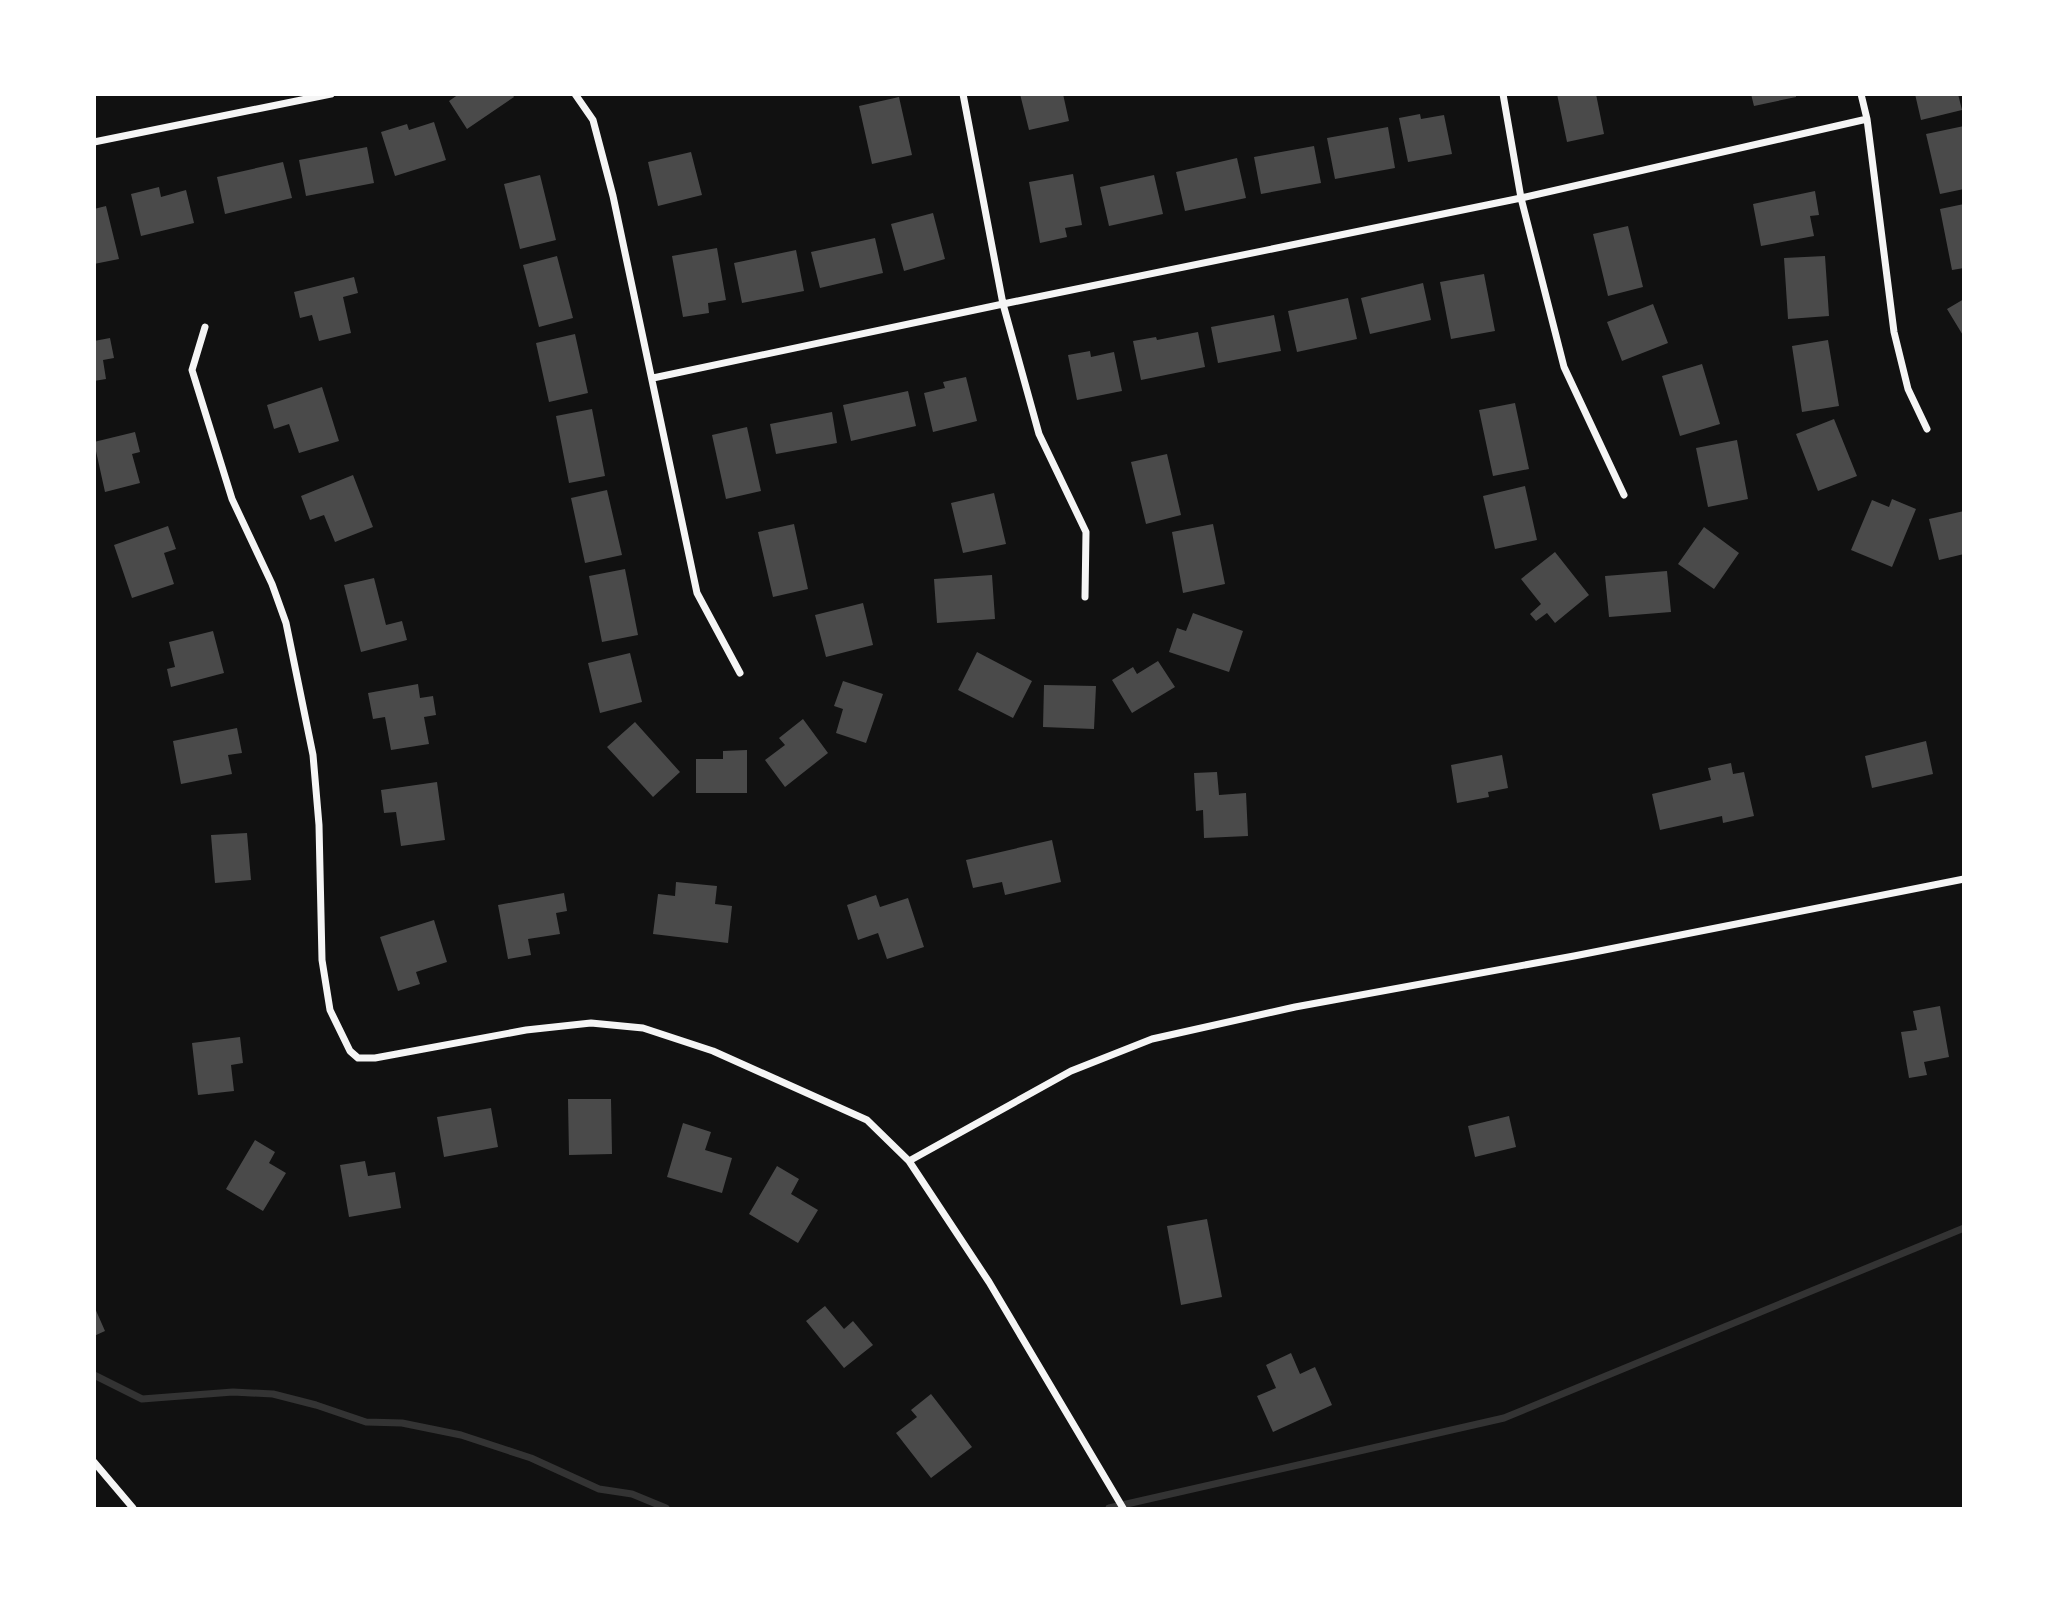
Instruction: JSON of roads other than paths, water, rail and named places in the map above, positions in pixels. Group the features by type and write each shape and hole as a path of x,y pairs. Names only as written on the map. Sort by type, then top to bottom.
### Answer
{"street":[{"path":"94,142 331,94"},
{"path":"575,94 593,120 613,196 696,593 740,673"},
{"path":"963,94 1003,304 1039,434 1086,532 1085,597"},
{"path":"1503,94 1521,198 1564,367 1624,495"},
{"path":"1861,94 1867,119 1894,332 1908,388 1927,429"},
{"path":"653,378 1521,198 1867,119"},
{"path":"205,327 192,370 232,499 272,584 286,623 304,708 313,755 319,825 322,960 330,1010 350,1051 358,1058 375,1058 526,1030 591,1023 643,1028 713,1051 867,1120 909,1161 989,1282 1122,1508"},
{"path":"909,1161 1071,1071 1152,1039 1295,1007 1574,956 1964,879"},
{"path":"94,1462 133,1508"}],"waterway":[{"path":"1109,1508 1504,1418 1964,1228"},
{"path":"94,1375 142,1399 233,1392 273,1394 366,1422 402,1423 461,1435 531,1458 599,1489 632,1494 666,1508"}]}
